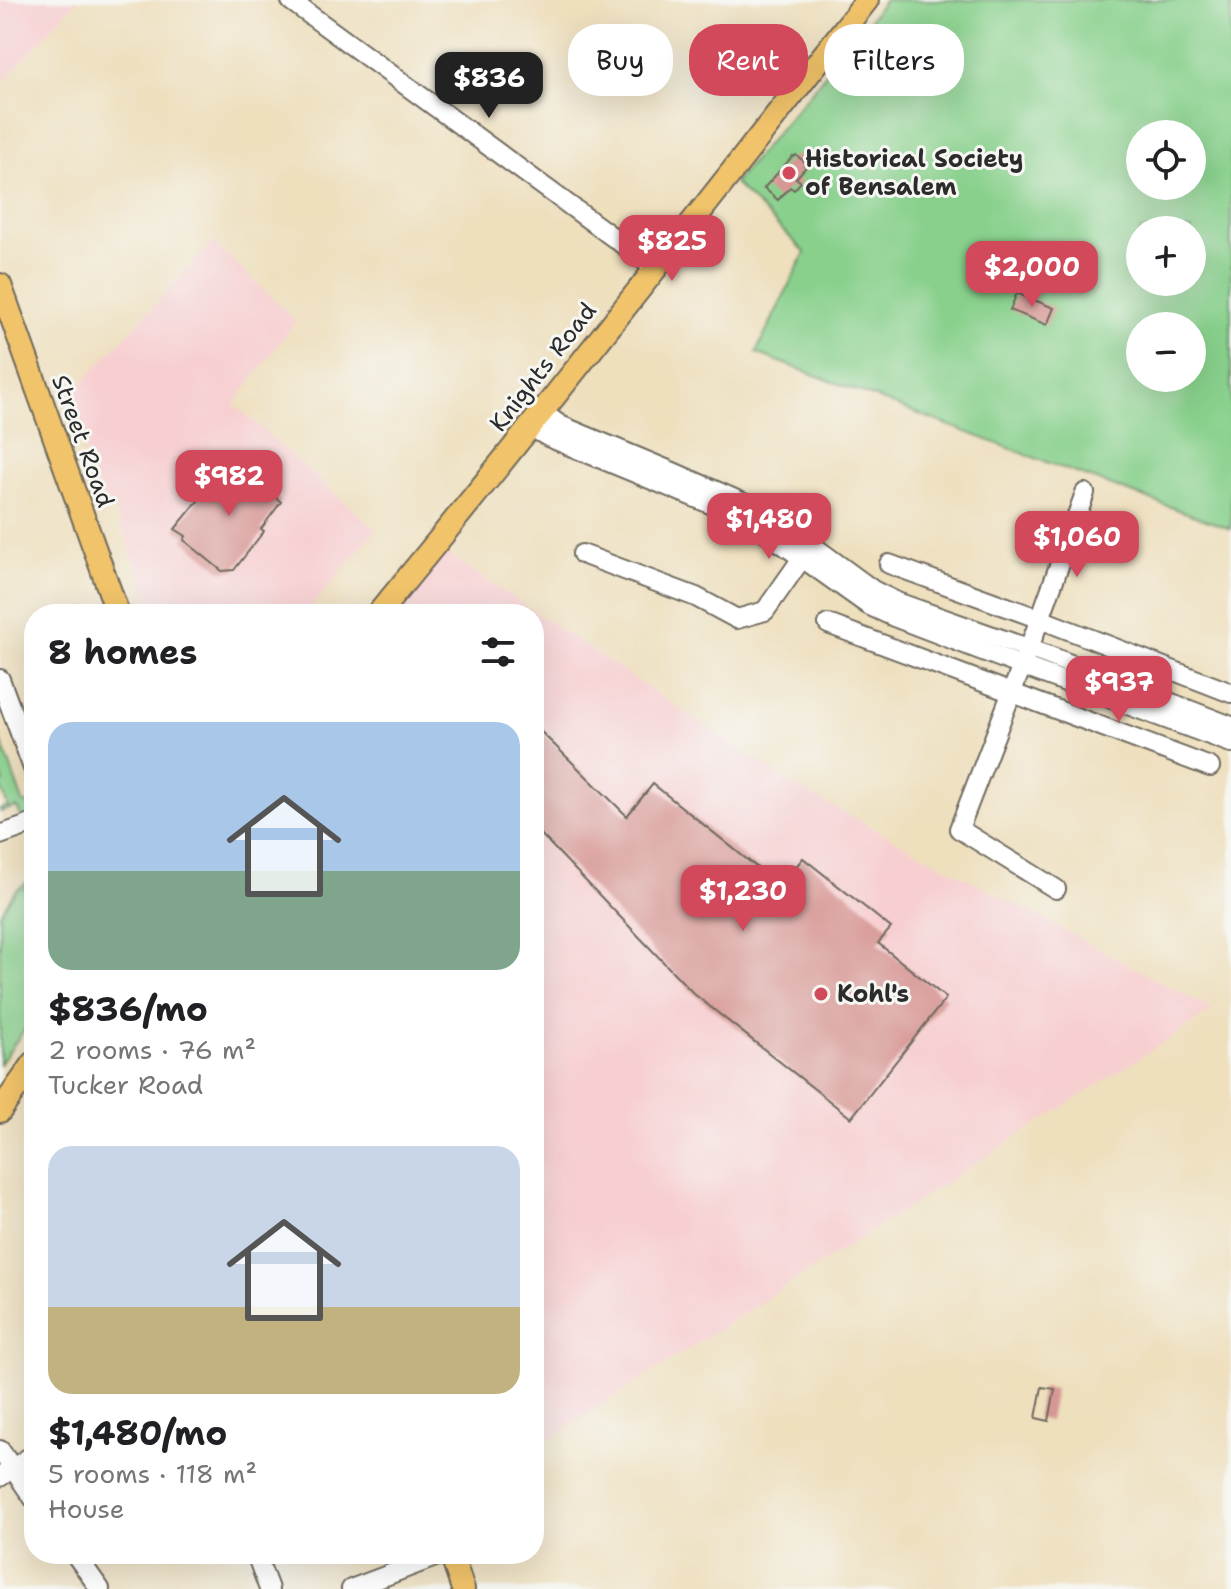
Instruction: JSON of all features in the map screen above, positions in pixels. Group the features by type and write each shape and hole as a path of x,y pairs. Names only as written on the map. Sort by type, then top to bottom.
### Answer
{"main road":[{"name":"Knights Road","path":"386,604 536,420 867,0"},
{"name":"Street Road","path":"0,285 114,604"},
{"path":"0,1111 24,1077"},
{"path":"454,1564 463,1589"}],"street":[{"path":"292,0 655,268"},
{"path":"536,420 548,437 749,520 807,552 868,605 894,617 1231,726"},
{"path":"1056,889 959,829 1085,493"},
{"path":"582,554 696,597 737,619 765,611 807,552"},
{"path":"889,564 1231,693"},
{"path":"828,624 1210,767"},
{"path":"1025,658 1231,743"},
{"path":"0,679 24,744"},
{"path":"0,835 24,827"},
{"path":"0,1450 6,1473 24,1490"},
{"path":"6,1473 24,1461"},
{"path":"82,1564 100,1589"},
{"path":"260,1564 269,1589"},
{"path":"351,1589 417,1564"}],"shaded area":[{"path":"0,0 77,0 0,86"},
{"path":"213,242 296,321 234,404 376,530 313,604 150,604 113,504 104,504 66,400"},
{"path":"443,551 522,604 401,604"},
{"path":"544,618 800,789 1213,1010 544,1443"}],"green space":[{"path":"885,0 1231,0 1231,529 756,353 805,252 734,183 824,76 824,96 964,96 964,24 866,24"},
{"path":"0,737 24,804 24,818 17,807 0,812 0,809 8,807 0,784 4,782 0,772"},
{"path":"24,884 24,1030 0,1064 0,914 15,891"}],"building":[{"name":"Historical Society of Bensalem","path":"796,155 806,163 796,178 801,182 794,190 790,187 778,200 764,188"},
{"path":"1017,293 1054,308 1047,325 1010,310"},
{"path":"231,461 281,502 261,529 264,531 234,570 222,571 175,529"},
{"path":"544,735 627,816 653,784 780,886 803,858 891,928 878,943 946,998 851,1118 694,994 544,837"},
{"path":"1042,1387 1055,1389 1049,1421 1036,1418"}],"place":[{"name":"Historical Society of Bensalem","path":"789,173"},
{"name":"Kohl's","path":"821,994"}]}
